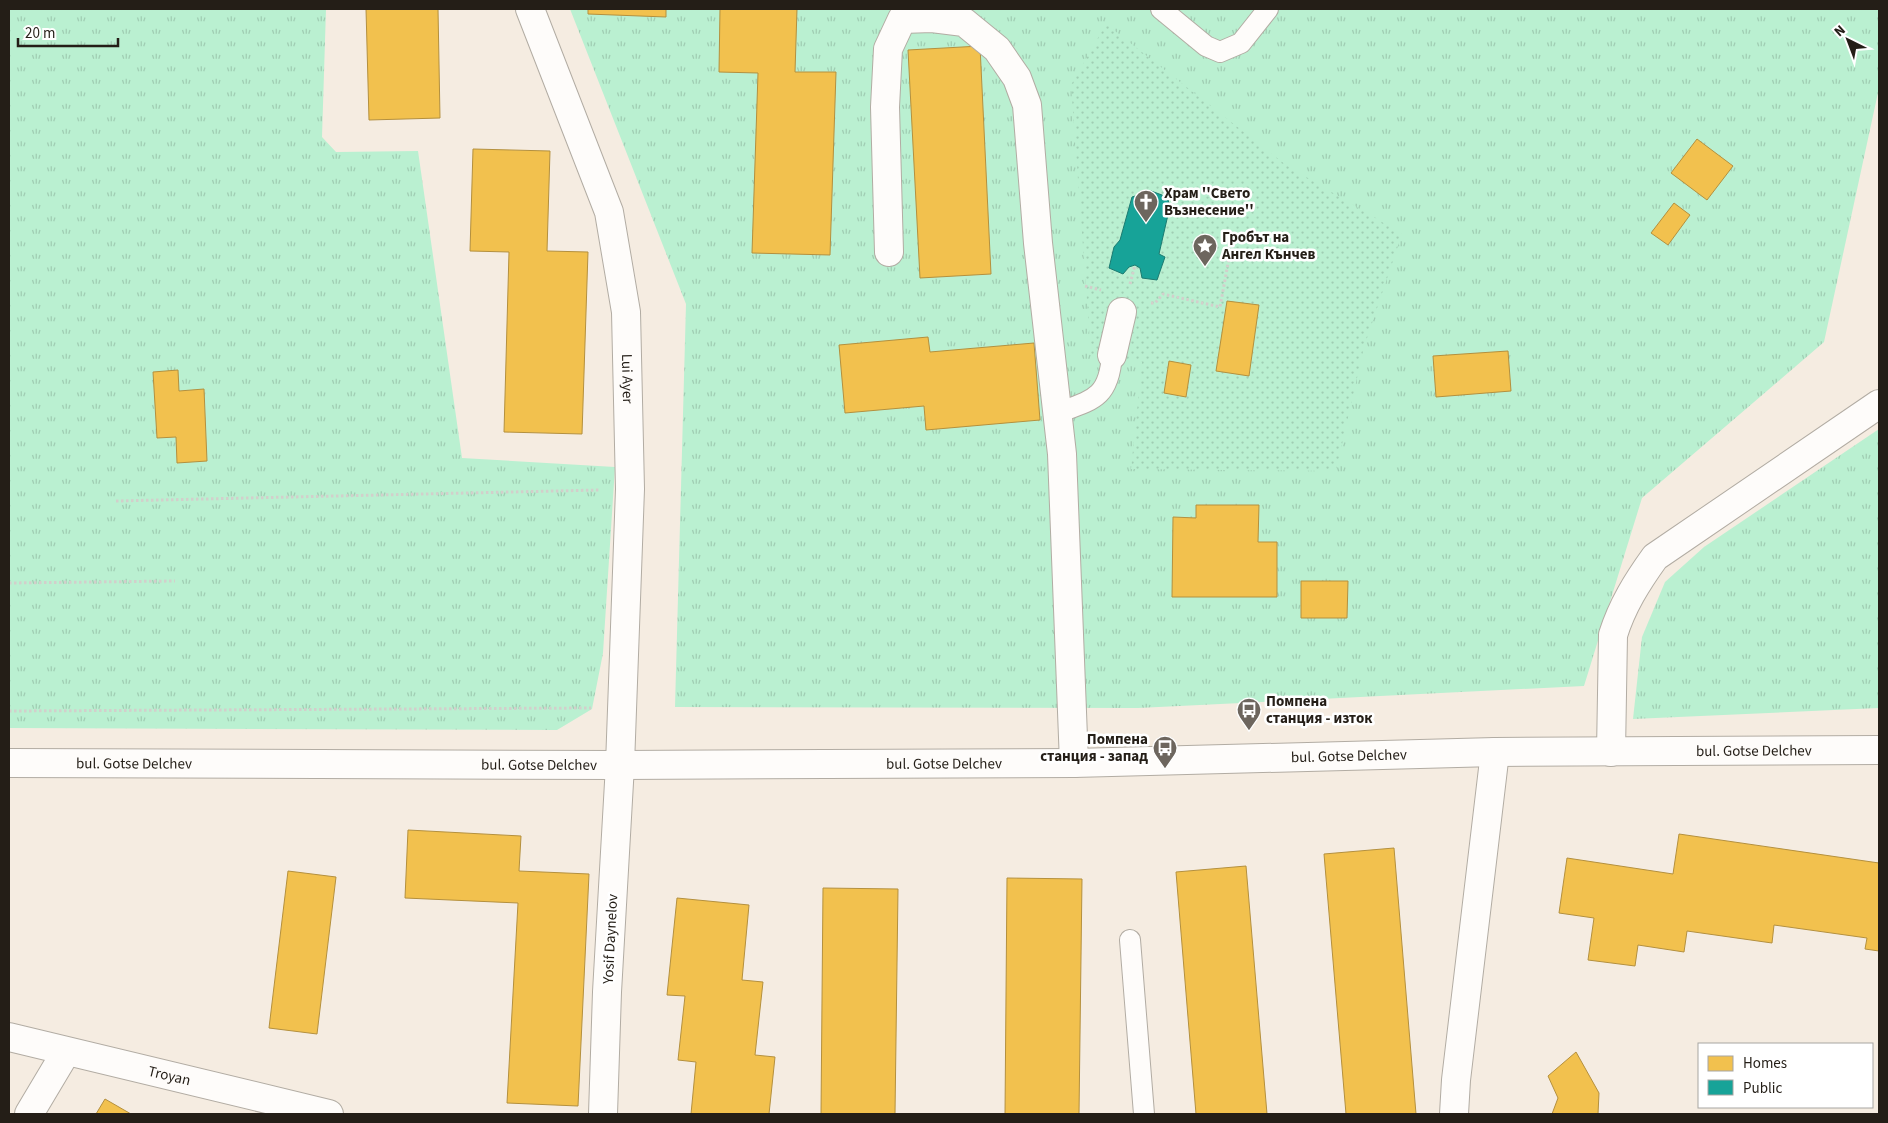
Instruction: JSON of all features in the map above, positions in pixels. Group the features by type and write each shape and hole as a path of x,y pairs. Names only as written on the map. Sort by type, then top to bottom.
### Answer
{"street":[{"name":"Lui Ayer","path":"530,9 609,212 626,312 630,489 620,765"},
{"path":"890,252 885,106 888,49 902,19 932,18 964,22 997,49 1017,78 1027,105 1038,243 1062,454 1074,763"},
{"path":"1112,355 1122,312"},
{"path":"1611,752 1613,635 1618,618 1633,588 1655,556 1879,404"},
{"name":"bul. Gotse Delchev","path":"9,763 620,765 1074,763 1495,752 1879,750"},
{"path":"1454,1114 1457,1070 1495,752"},
{"name":"Yosif Daynelov","path":"603,1114 607,992 620,765"},
{"name":"Troyan","path":"9,1037 327,1114"},
{"path":"29,1114 66,1052"}],"lane":[{"path":"1161,9 1206,46 1220,52 1241,43 1268,9"},
{"path":"1057,414 1092,400 1106,383 1111,367 1112,355"},
{"path":"1130,940 1144,1114"}],"path":[{"path":"1155,303 1163,294 1220,307 1231,247"},
{"path":"116,501 630,489"},
{"path":"9,583 175,581"},
{"path":"9,711 622,708"}],"green space":[{"path":"9,9 326,9 322,137 336,152 418,151 462,458 615,467 603,653 592,709 557,730 9,728"},
{"path":"570,9 1879,9 1879,88 1824,342 1642,498 1584,686 1138,708 675,707 686,304"},
{"path":"1106,24 1286,165 1402,234 1364,347 1336,471 1131,469 1142,362 1091,355 1071,85"},
{"path":"1879,429 1879,708 1633,719 1642,637 1665,582 1704,547"}],"building: Homes":[{"path":"366,9 438,9 440,118 369,120"},
{"path":"588,9 666,9 666,17 588,14"},
{"path":"720,9 797,9 795,72 836,72 830,255 752,253 758,73 719,72"},
{"path":"980,46 991,274 920,278 908,50"},
{"path":"1697,139 1733,166 1707,200 1671,173"},
{"path":"473,149 550,151 547,251 588,252 582,434 504,432 509,252 470,251"},
{"path":"1674,203 1690,215 1668,245 1651,233"},
{"path":"1227,301 1259,305 1249,376 1216,371"},
{"path":"928,337 930,352 1034,343 1040,420 926,430 924,406 845,413 839,345"},
{"path":"1508,351 1511,391 1436,397 1433,356"},
{"path":"1169,361 1191,365 1186,397 1164,393"},
{"path":"178,370 179,391 204,389 207,461 177,463 176,437 157,438 153,372"},
{"path":"1196,505 1259,505 1258,542 1277,542 1277,597 1172,597 1173,517 1196,518"},
{"path":"1301,581 1348,581 1347,618 1301,618"},
{"path":"408,830 521,836 519,871 589,874 578,1106 507,1103 518,903 405,898"},
{"path":"1679,834 1879,863 1879,951 1865,949 1867,938 1774,925 1772,943 1687,931 1684,952 1638,945 1635,966 1588,960 1594,918 1559,913 1567,858 1673,874"},
{"path":"1394,848 1416,1114 1346,1114 1324,854"},
{"path":"1246,866 1267,1114 1196,1114 1176,872"},
{"path":"288,871 336,877 317,1034 269,1028"},
{"path":"1007,878 1082,879 1079,1114 1005,1114"},
{"path":"823,888 898,889 895,1114 821,1114"},
{"path":"677,898 749,905 742,980 763,982 755,1055 775,1057 769,1114 691,1114 696,1062 678,1060 685,996 667,995"},
{"path":"1576,1052 1599,1093 1598,1114 1552,1114 1558,1098 1548,1076"},
{"path":"105,1099 131,1114 96,1114"}],"building: Public":[{"name":"Храм ''Свето Възнесение''","path":"1151,191 1162,195 1168,200 1170,206 1159,254 1165,257 1157,280 1142,278 1140,268 1135,265 1129,267 1123,274 1109,268 1114,247 1120,240 1132,197"}],"place":[{"name":"Храм ''Свето Възнесение''","path":"1146,223"},
{"name":"Гробът на Ангел Кънчев","path":"1205,267"},
{"name":"Помпена станция - изток","path":"1249,731"},
{"name":"Помпена станция - запад","path":"1165,769"}]}
